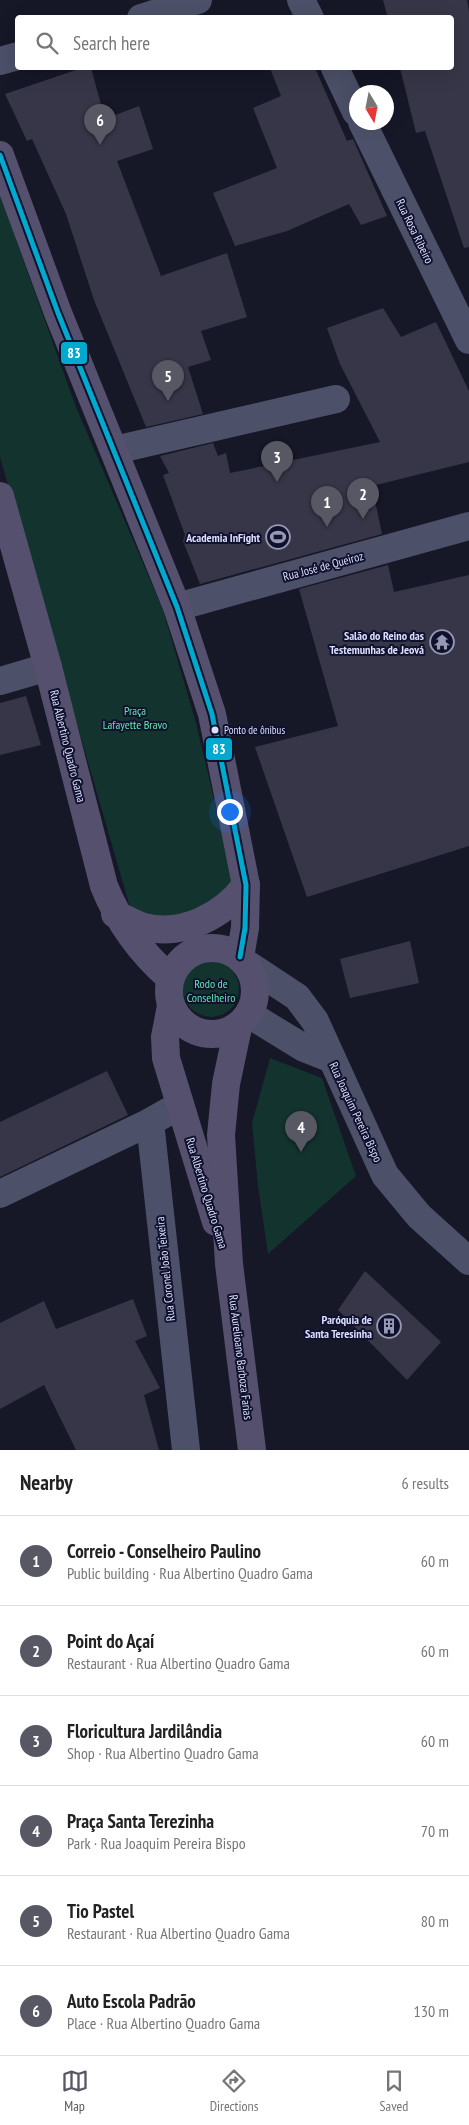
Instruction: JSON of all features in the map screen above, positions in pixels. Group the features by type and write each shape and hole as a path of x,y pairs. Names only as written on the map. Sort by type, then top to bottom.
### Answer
{"main road":[{"path":"0,154 58,313 177,607 212,714 246,885 244,960 255,980 256,998 244,1021 219,1034 200,1033 182,1023 171,1006 168,992 170,978 181,960 199,949 221,948 244,960"},
{"name":"Rua Albertino Quadro Gama","path":"0,496 48,667 104,886 116,914 147,958 170,978"},
{"path":"116,914 144,927 161,929 187,926 209,919 236,899 246,885"},
{"name":"Rua Albertino Quadro Gama","path":"171,1006 165,1037 166,1058 229,1264"},
{"name":"Rua Albertino Quadro Gama","path":"229,1264 221,1125 226,1084 244,1021"},
{"name":"Rua Aurelioano Barboza Farias","path":"229,1264 252,1450"}],"street":[{"path":"150,15 198,0"},
{"path":"301,0 308,15"},
{"path":"0,61 15,57"},
{"path":"335,70 349,98"},
{"name":"Rua Rosa Ribeiro","path":"366,130 469,340"},
{"path":"115,450 336,399"},
{"name":"Rua José de Queiroz","path":"177,607 469,526"},
{"path":"0,681 48,667"},
{"name":"Rua Joaquim Pereira Bispo","path":"244,960 297,997 315,1021 385,1175 419,1216 469,1261"},
{"path":"244,1021 332,1059"},
{"path":"0,1194 150,1122 180,1105"},
{"name":"Rua Coronel João Teixeira","path":"150,1122 181,1448"}],"green space":[{"name":"Praça Lafayette Bravo","path":"0,180 17,243 76,407 163,610 196,723 236,892 179,915 141,918 129,904 0,457"},
{"name":"Rodo de Conselheiro","path":"205,961 217,961 227,965 235,973 239,989 235,1005 227,1013 217,1017 205,1017 195,1013 187,1005 183,995 183,983 187,973 195,965"},
{"path":"270,1058 322,1078 356,1176 268,1254 258,1186 252,1123"}],"building":[{"path":"383,0 467,0 469,12 469,247 464,248 425,131 416,133 400,70 454,70 454,15 387,15"},
{"path":"76,70 92,70 105,119 139,106 153,149 117,161 161,276 227,253 247,317 201,331 211,360 188,367 203,414 146,427 94,300 66,214 32,139 27,141 5,94"},
{"path":"271,70 316,70 347,141 353,139 387,216 361,225 349,204 287,231 235,246 213,193 277,168 253,108 281,96"},
{"path":"383,308 401,337 436,322 469,391 469,462 372,486 382,534 200,584 183,541 185,535 163,475 169,473 160,456 213,443 218,456 226,453 230,473 380,442 340,364 327,328"},
{"path":"388,565 394,592 469,575 469,846 307,897 255,747 338,726 299,589"},
{"path":"26,696 41,745 0,755 0,703"},
{"path":"410,941 419,983 350,998 340,959"},
{"path":"107,1071 128,1115 0,1177 0,1122"},
{"name":"Paróquia de Santa Teresinha","path":"365,1271 441,1342 407,1380 338,1310"},
{"path":"133,1299 147,1336 135,1341 160,1388 144,1395 159,1450 76,1450 44,1385 0,1409 0,1323 44,1301 56,1329"}],"transit line":[{"name":"83","path":"0,155 58,313 177,607 212,714 246,885 245,928 240,957"}],"place":[{"name":"Auto Escola Padrão","path":"100,145"},
{"name":"Tio Pastel","path":"168,401"},
{"name":"Floricultura Jardilândia","path":"277,482"},
{"name":"Point do Açaí","path":"363,519"},
{"name":"Correio - Conselheiro Paulino","path":"327,527"},
{"name":"Academia InFight","path":"278,537"},
{"name":"Salão do Reino das Testemunhas de Jeová","path":"442,642"},
{"name":"Ponto de ônibus","path":"215,730"},
{"name":"Praça Santa Terezinha","path":"301,1152"},
{"name":"Paróquia de Santa Teresinha","path":"389,1326"}]}
